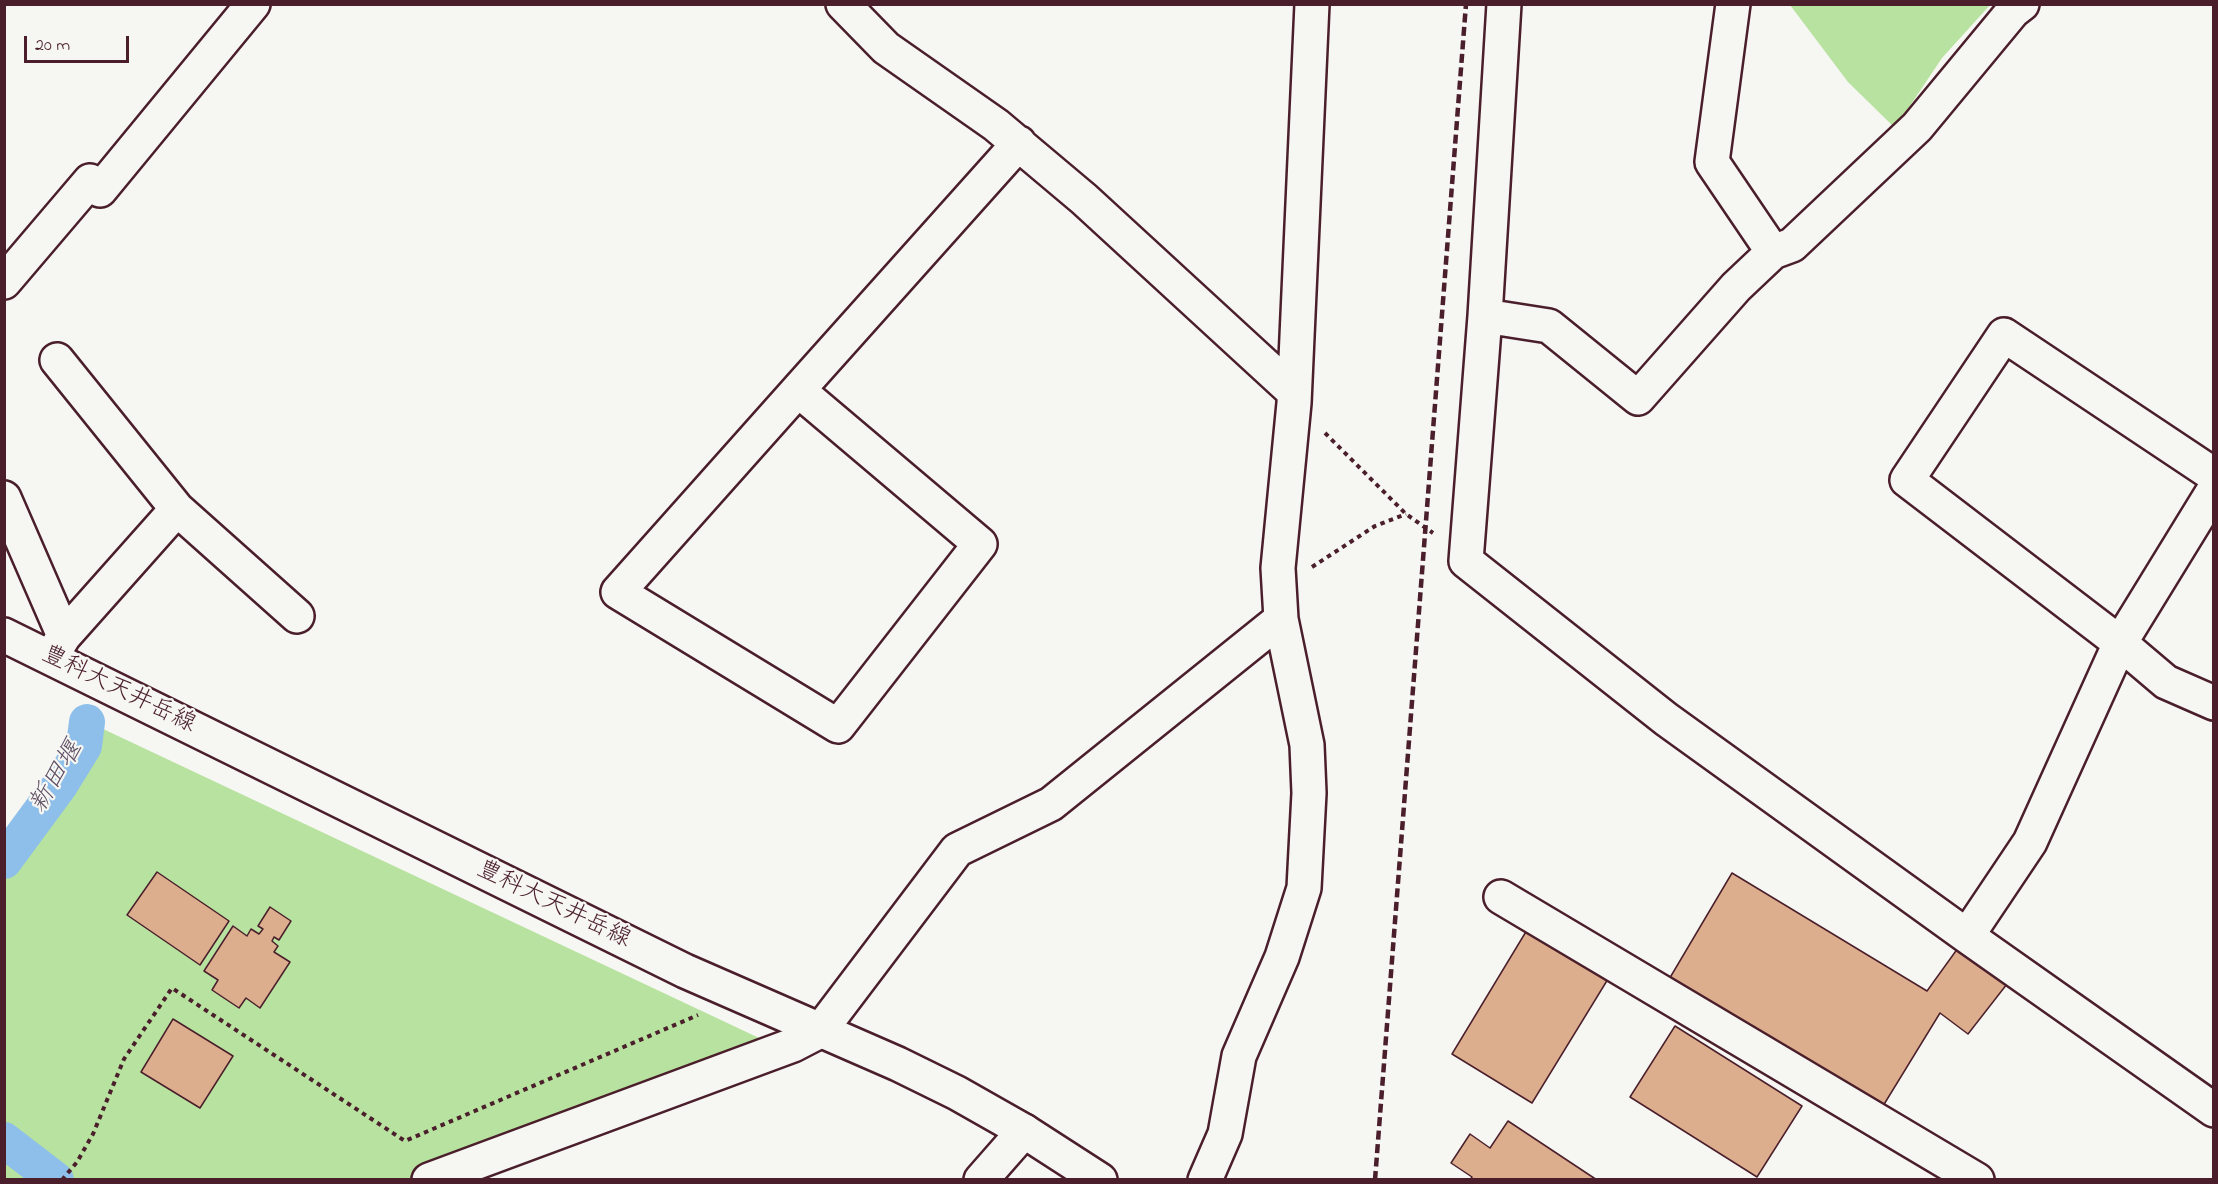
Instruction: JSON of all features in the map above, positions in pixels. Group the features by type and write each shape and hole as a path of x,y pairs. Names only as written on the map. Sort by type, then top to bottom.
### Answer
{"street":[{"path":"4,282 90,181 100,190 253,4"},
{"path":"843,4 886,48 996,125 1084,199 1294,397"},
{"path":"1205,1179 1225,1134 1239,1056 1282,957 1304,888 1309,793 1307,745 1280,604 1278,568 1294,397 1312,4"},
{"path":"1504,4 1485,316 1466,561 1666,719 1967,936 2214,1110"},
{"path":"1733,4 1712,162 1773,252"},
{"path":"1485,316 1549,326 1638,398 1736,287 1773,252 1792,245 1917,127 2013,11 2022,4"},
{"path":"798,390 980,544 838,726 618,592 798,390 1019,143"},
{"path":"2214,475 2004,335 1907,480 2120,643 2166,682 2214,703"},
{"path":"57,360 177,509 297,616"},
{"path":"1967,936 2030,842 2120,643 2214,490"},
{"path":"4,498 57,647 177,509"},
{"path":"431,1179 793,1045 820,1031 957,850 1052,804 1280,604"},
{"name":"豊科大天井岳線","path":"4,635 57,647 685,971 898,1064 1024,1131 1100,1179"},
{"path":"1501,897 1977,1179"},
{"path":"981,1179 1024,1131"}],"path":[{"path":"1294,397 1406,514 1426,526 1466,561"},
{"path":"1280,604 1375,526 1406,514"},
{"path":"62,1179 77,1162 93,1134 124,1059 172,988 405,1141 704,1012"}],"green space":[{"path":"1790,5 1990,5 1942,58 1895,128 1848,82"},
{"path":"101,728 774,1045 410,1179 5,1180 5,880 85,765"}],"building":[{"path":"157,872 229,921 200,965 127,915"},
{"path":"1732,873 1927,991 1958,948 2007,984 1968,1034 1940,1013 1883,1106 1668,981"},
{"path":"270,907 291,921 279,940 274,937 272,941 278,946 274,952 290,962 260,1008 246,998 239,1008 212,990 218,980 204,971 233,926 247,936 251,929 259,934 263,929 258,926"},
{"path":"1527,930 1608,979 1532,1103 1452,1054"},
{"path":"173,1019 233,1056 200,1108 141,1072"},
{"path":"1675,1026 1802,1106 1757,1177 1630,1097"},
{"path":"1508,1121 1597,1180 1470,1180 1472,1177 1451,1163 1470,1134 1490,1148"}],"waterway":[{"name":"新田堰","path":"4,861 60,785 84,746 87,722"},
{"name":"新田堰","path":"4,1140 56,1180"}],"railway":[{"path":"1375,1180 1466,4"}]}
